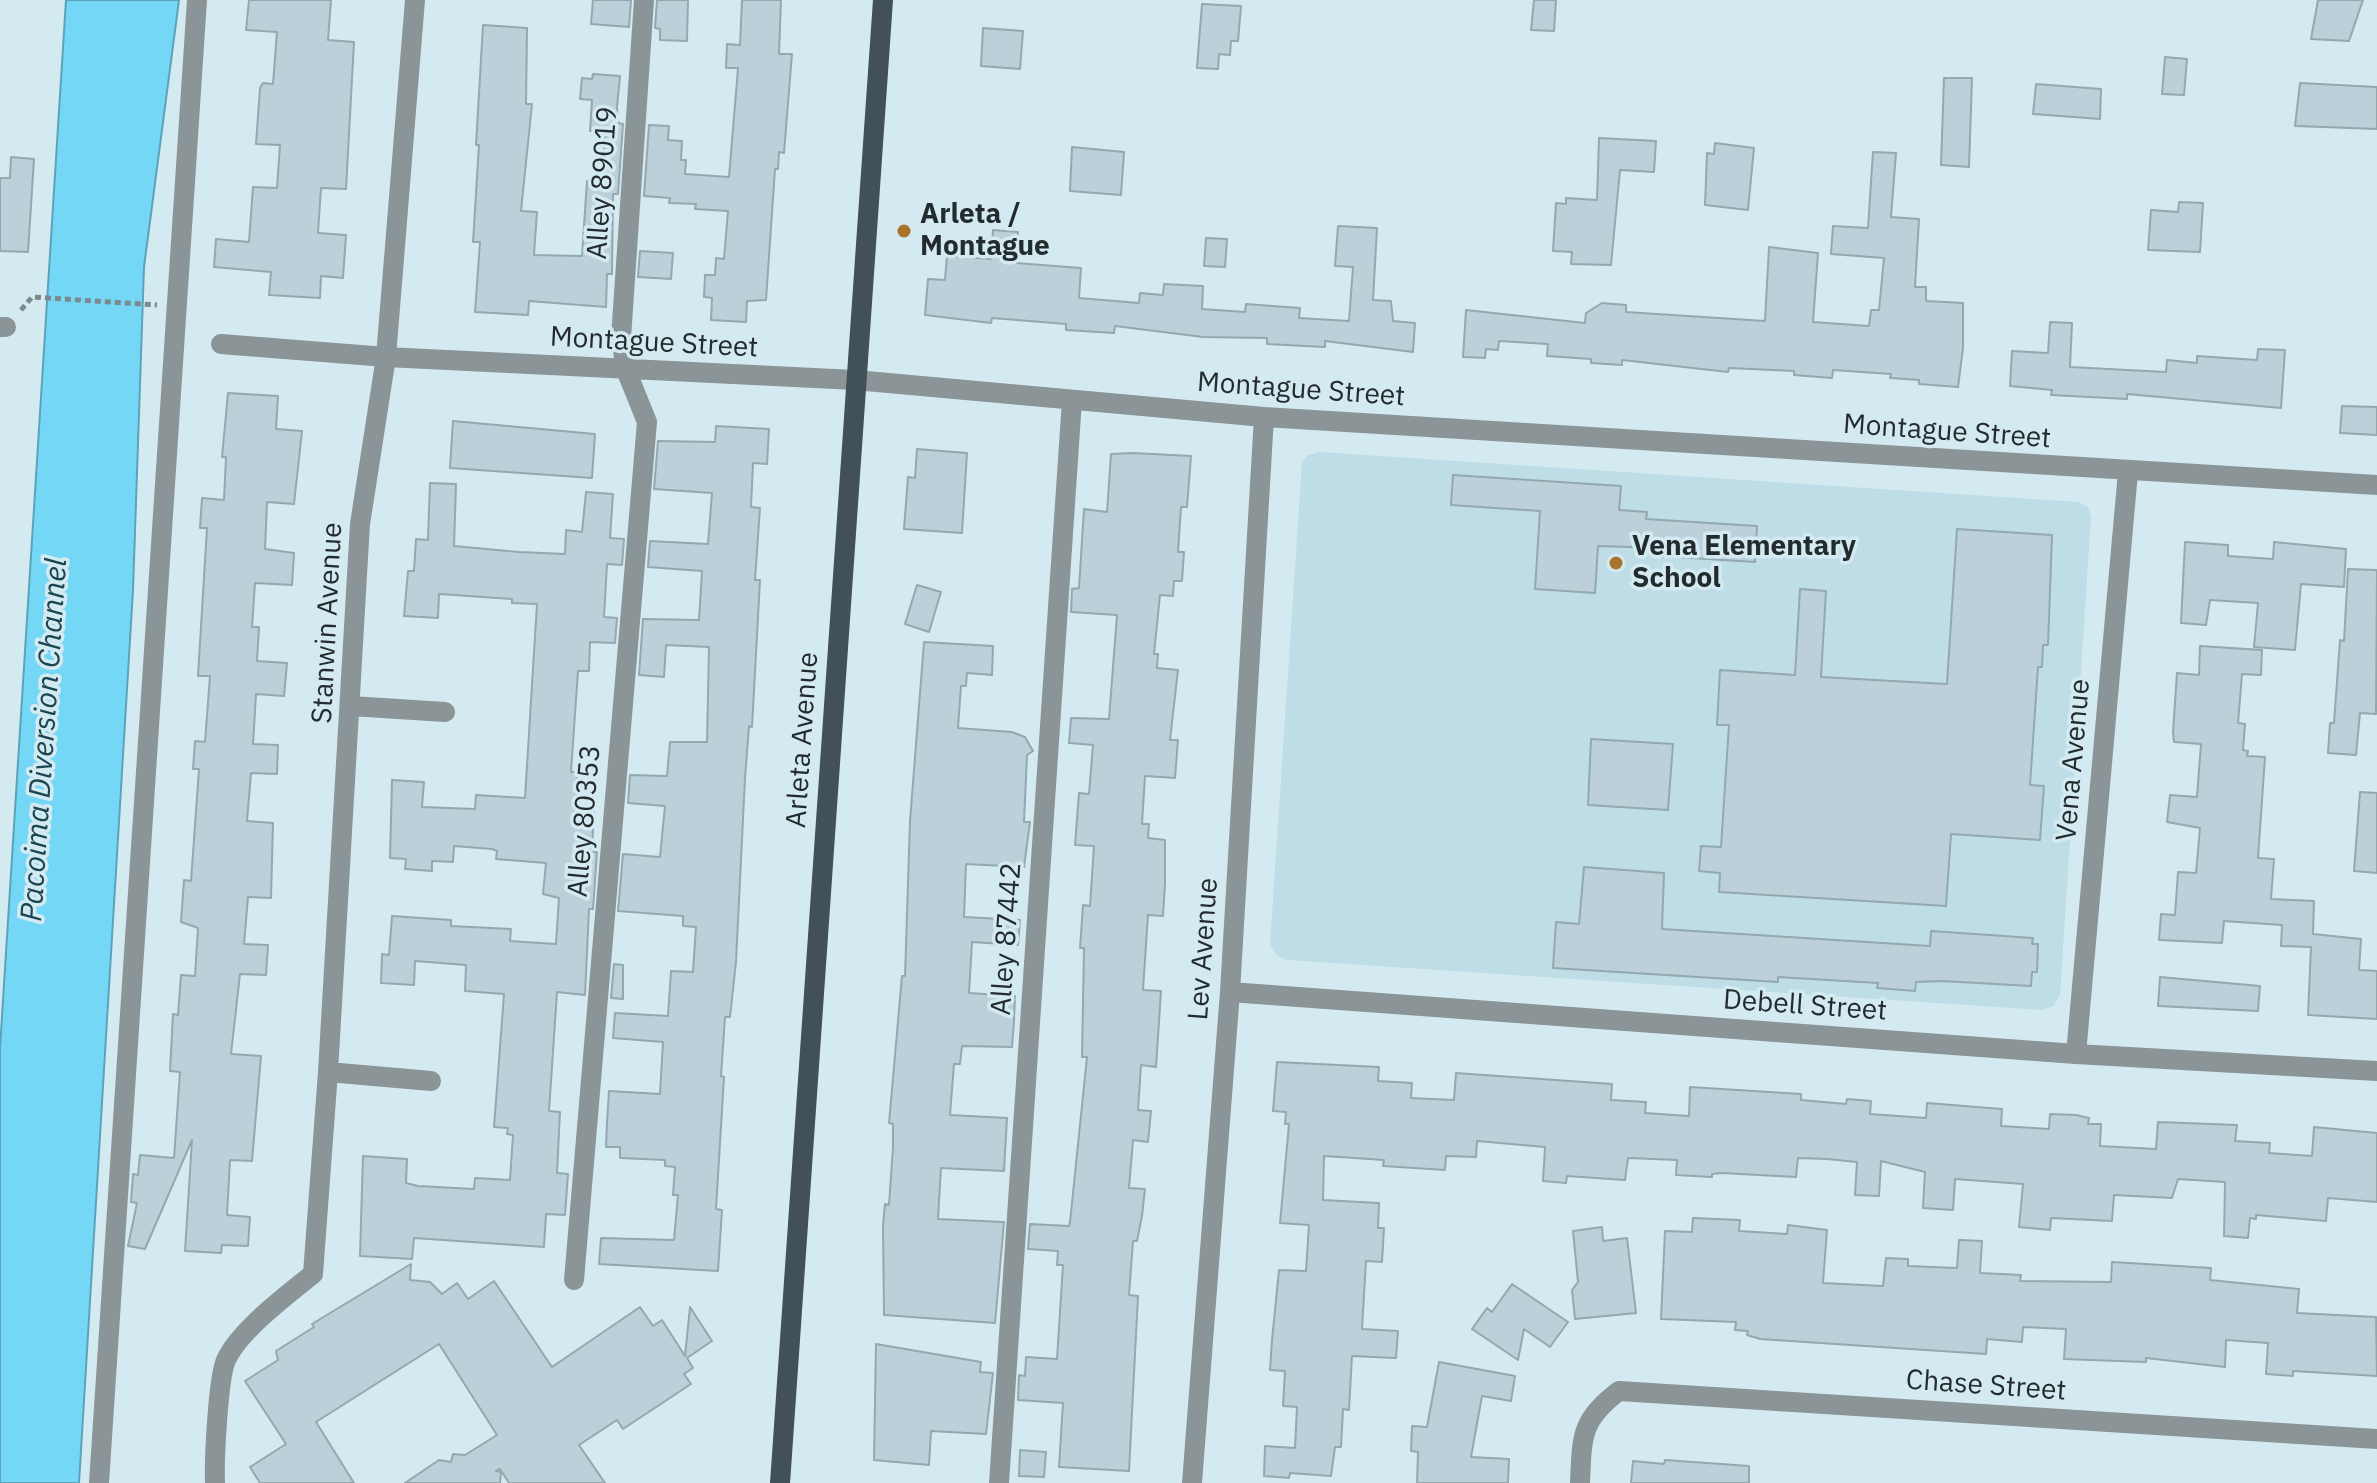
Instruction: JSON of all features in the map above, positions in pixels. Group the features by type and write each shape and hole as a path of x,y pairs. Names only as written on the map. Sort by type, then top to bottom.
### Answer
{"main road":[{"name":"Arleta Avenue","path":"780,1483 883,0"}],"street":[{"path":"99,1483 197,0"},
{"name":"Stanwin Avenue","path":"215,1483 214,1460 226,1361 263,1314 313,1274 351,706 360,524 386,357 415,0"},
{"name":"Alley 89019","path":"626,370 621,338 644,0"},
{"name":"Montague Street","path":"221,344 386,357 855,380 1264,417 2377,485"},
{"name":"Alley 80353","path":"574,1280 647,422 626,370"},
{"name":"Alley 87442","path":"999,1483 1072,400"},
{"name":"Lev Avenue","path":"1192,1483 1230,992 1264,417"},
{"name":"Vena Avenue","path":"2076,1054 2128,472"},
{"path":"351,706 445,712"},
{"name":"Debell Street","path":"1230,992 2076,1054 2377,1071"},
{"path":"328,1072 431,1081"},
{"name":"Chase Street","path":"1580,1483 1582,1433 1597,1407 1619,1391 2377,1439"}],"path":[{"path":"32,297 166,305"}],"shaded area":[{"path":"1320,452 2078,502 2088,507 2091,517 2060,995 2054,1006 2042,1010 1287,960 1276,955 1270,944 1302,462 1308,455"}],"water":[{"name":"Pacoima Diversion Channel","path":"66,0 179,0 144,267 133,590 79,1483 0,1483 0,1048"}],"building":[{"path":"249,0 331,0 328,40 354,42 346,189 321,188 318,233 346,235 343,278 321,276 320,298 269,295 271,272 214,267 216,239 249,242 253,187 277,188 280,145 256,144 260,88 263,83 273,84 277,32 246,30"},
{"path":"593,0 631,0 629,27 591,24"},
{"path":"657,0 688,0 687,41 660,40 660,29 655,28"},
{"path":"742,0 781,0 779,54 792,54 784,153 779,152 778,169 775,169 766,300 747,301 746,322 711,320 712,298 704,297 705,275 715,275 716,258 724,259 728,211 695,209 696,204 669,203 670,198 644,196 649,125 669,126 668,140 682,141 681,160 686,160 685,174 729,177 738,68 726,68 727,44 740,45"},
{"path":"1534,0 1556,0 1554,31 1531,30"},
{"path":"2318,0 2363,0 2349,41 2311,39"},
{"path":"1202,4 1241,6 1238,41 1231,41 1230,55 1219,54 1218,69 1197,68"},
{"path":"483,25 527,28 526,104 532,104 521,211 537,212 534,255 582,256 587,181 601,182 605,132 590,131 592,100 580,99 582,78 592,79 593,74 620,76 618,123 623,124 618,194 613,194 612,274 607,274 606,307 529,301 528,315 475,312 480,242 473,242"},
{"path":"983,28 1023,31 1020,69 981,66"},
{"path":"2165,57 2187,59 2184,95 2162,94"},
{"path":"1944,78 1972,78 1969,167 1941,165"},
{"path":"2300,83 2377,87 2377,129 2295,126"},
{"path":"2036,84 2101,89 2100,119 2033,114"},
{"path":"1599,138 1656,141 1654,172 1620,170 1611,265 1571,264 1572,252 1553,251 1556,203 1566,204 1566,198 1597,200"},
{"path":"1715,143 1754,148 1748,210 1705,205 1707,153 1714,154"},
{"path":"1072,147 1124,152 1121,195 1070,191"},
{"path":"1873,152 1896,153 1891,217 1919,219 1915,287 1926,287 1926,301 1963,303 1963,348 1958,387 1919,384 1919,380 1890,378 1891,374 1833,370 1832,378 1794,375 1794,371 1729,368 1728,372 1622,360 1622,365 1591,363 1591,359 1547,356 1548,344 1499,341 1498,350 1486,349 1485,358 1463,357 1466,310 1585,323 1586,313 1602,303 1626,305 1626,312 1765,321 1769,247 1818,253 1813,322 1869,326 1871,310 1879,310 1884,258 1831,254 1833,226 1868,228"},
{"path":"11,157 34,159 28,252 0,251 0,178 10,178"},
{"path":"2179,202 2203,203 2200,252 2148,250 2151,210 2178,212"},
{"path":"1338,226 1377,228 1373,300 1391,301 1393,321 1415,323 1413,352 1325,341 1325,347 1267,344 1267,338 1203,337 1115,326 1114,333 1066,330 1066,324 992,318 991,323 925,315 928,279 945,280 947,256 991,259 993,230 1018,232 1016,263 1081,268 1079,298 1139,303 1140,293 1163,295 1164,284 1203,286 1202,309 1245,312 1246,304 1300,308 1299,318 1349,321 1353,267 1335,266"},
{"path":"1206,238 1227,239 1225,267 1204,266"},
{"path":"640,251 673,253 671,279 638,277"},
{"path":"2050,322 2072,323 2070,367 2166,372 2167,360 2197,363 2197,356 2257,360 2258,349 2285,350 2281,408 2127,394 2127,399 2051,395 2052,390 2010,386 2012,351 2048,353"},
{"path":"228,393 278,396 276,429 302,431 294,504 267,502 265,549 294,553 292,585 255,583 252,627 259,627 257,661 287,663 284,696 256,694 253,744 278,745 277,774 251,773 247,821 273,823 271,898 248,897 244,944 268,945 266,975 240,974 231,1054 261,1056 252,1161 230,1160 227,1215 250,1217 248,1246 222,1245 221,1253 185,1251 192,1140 145,1249 128,1246 137,1203 131,1202 133,1174 138,1175 140,1155 174,1158 180,1072 170,1071 173,1014 178,1015 181,975 195,976 198,928 181,922 184,880 191,881 199,769 193,769 195,741 205,742 210,676 198,676 207,528 200,528 202,498 224,500 226,457 222,457"},
{"path":"2342,406 2377,407 2377,435 2340,433"},
{"path":"453,421 595,434 592,478 450,468"},
{"path":"716,426 769,429 767,464 753,463 751,507 760,508 755,580 760,580 752,727 749,726 745,778 736,962 730,1017 725,1017 721,1076 724,1077 716,1209 722,1210 718,1271 599,1264 601,1238 674,1240 678,1195 673,1195 675,1167 665,1166 665,1160 620,1158 620,1147 606,1147 607,1122 609,1091 660,1094 663,1042 613,1038 615,1013 668,1016 671,971 693,972 696,927 683,926 683,916 618,911 623,854 660,857 665,806 628,803 630,775 667,776 670,742 707,742 709,647 666,645 664,677 639,675 643,619 699,620 702,571 648,567 650,541 708,544 712,493 654,489 658,441 715,442"},
{"path":"917,449 967,453 962,533 904,529 908,477 915,478"},
{"path":"1111,454 1191,456 1187,507 1181,507 1178,552 1184,552 1182,581 1174,581 1173,596 1160,595 1154,654 1158,654 1157,668 1178,670 1170,740 1178,740 1175,778 1145,776 1142,824 1149,824 1148,838 1165,840 1165,883 1163,916 1148,915 1143,990 1161,991 1156,1067 1141,1065 1138,1110 1151,1111 1148,1142 1133,1140 1129,1188 1145,1189 1137,1241 1133,1241 1129,1295 1138,1296 1129,1471 1059,1467 1063,1403 1018,1400 1019,1375 1025,1376 1026,1357 1057,1359 1063,1265 1057,1265 1058,1251 1028,1249 1030,1224 1069,1226 1070,1222 1087,1057 1082,1057 1084,948 1080,948 1083,905 1090,906 1094,846 1075,845 1079,793 1089,794 1093,745 1069,743 1071,718 1109,719 1117,615 1071,612 1072,589 1079,588 1084,509 1107,512"},
{"path":"1453,475 1621,486 1619,510 1647,512 1646,519 1757,526 1755,562 1659,556 1659,548 1598,546 1595,593 1535,589 1540,511 1451,505"},
{"path":"430,483 456,484 454,546 565,554 566,530 582,532 586,492 613,494 610,538 624,539 622,565 607,564 604,617 617,618 615,643 590,642 589,671 578,671 571,772 577,772 576,805 594,806 592,852 597,852 593,909 589,909 585,995 557,992 549,1111 560,1112 557,1173 568,1174 565,1215 546,1214 544,1247 414,1238 412,1259 360,1256 363,1156 407,1159 406,1183 474,1189 475,1178 510,1180 513,1135 507,1134 508,1128 494,1127 504,994 465,991 466,965 415,961 414,985 381,983 382,954 389,955 392,916 451,920 451,926 511,929 510,941 556,944 559,898 543,894 546,863 496,859 497,851 492,849 454,846 453,862 432,861 432,871 405,869 406,859 390,858 392,780 424,782 422,807 475,809 476,795 525,798 537,604 512,603 512,599 439,594 438,618 404,616 408,571 414,571 416,539 428,540"},
{"path":"1957,529 2052,535 2048,645 2043,645 2042,667 2038,667 2030,785 2044,786 2040,840 1951,834 1946,906 1719,892 1720,873 1699,871 1701,846 1721,847 1729,725 1717,725 1720,670 1795,675 1800,589 1826,591 1821,677 1947,684"},
{"path":"2185,542 2228,545 2228,556 2273,559 2274,542 2346,549 2344,587 2301,584 2295,650 2254,647 2258,603 2210,600 2206,625 2181,623"},
{"path":"2348,569 2377,570 2376,714 2360,713 2356,755 2328,753 2330,723 2334,723 2340,640 2344,641"},
{"path":"917,585 941,592 929,632 905,624"},
{"path":"924,642 993,646 992,675 967,673 966,686 961,686 958,728 1012,732 1025,737 1033,751 1027,755 1024,822 1030,822 1024,867 966,864 964,917 1020,920 1018,945 972,942 969,993 1015,996 1014,1021 1012,1047 962,1046 960,1064 954,1064 950,1115 1007,1118 1004,1171 941,1168 938,1219 1004,1222 995,1323 884,1315 883,1226 885,1204 889,1205 893,1147 893,1124 889,1123 902,976 905,976 910,821"},
{"path":"2200,646 2262,650 2261,675 2242,674 2238,723 2245,724 2243,750 2248,751 2247,756 2265,757 2258,858 2274,859 2271,899 2314,901 2313,934 2361,939 2359,970 2377,971 2377,1019 2308,1015 2311,947 2281,946 2282,925 2224,921 2222,943 2159,940 2161,914 2175,915 2178,872 2196,873 2200,828 2167,822 2170,795 2197,797 2201,744 2174,742 2173,732 2177,673 2199,675"},
{"path":"1591,739 1673,744 1668,810 1588,805"},
{"path":"2360,792 2377,793 2377,873 2354,871"},
{"path":"1584,867 1664,873 1662,929 1930,946 1931,931 2033,938 2032,944 2038,944 2037,972 2032,972 2031,986 1916,982 1915,991 1877,988 1878,983 1778,977 1778,982 1553,968 1556,922 1579,924"},
{"path":"614,964 623,965 623,999 611,998"},
{"path":"2160,977 2260,986 2258,1011 2158,1006"},
{"path":"1277,1062 1379,1067 1378,1081 1412,1083 1411,1098 1454,1100 1456,1073 1612,1084 1611,1100 1646,1102 1645,1113 1689,1116 1690,1087 1801,1094 1801,1100 1846,1104 1847,1099 1871,1101 1870,1114 1926,1118 1927,1103 2002,1109 2001,1126 2049,1129 2050,1114 2076,1115 2089,1118 2088,1124 2101,1124 2100,1146 2156,1149 2158,1122 2237,1125 2235,1141 2270,1143 2269,1153 2312,1156 2314,1127 2377,1133 2377,1202 2328,1198 2326,1221 2256,1215 2256,1219 2250,1218 2248,1238 2224,1236 2225,1182 2178,1179 2172,1198 2114,1195 2112,1221 2051,1218 2050,1230 2019,1227 2023,1184 1955,1179 1953,1210 1923,1208 1925,1172 1881,1161 1879,1196 1855,1195 1857,1162 1827,1159 1798,1158 1796,1177 1721,1173 1712,1174 1712,1177 1676,1175 1677,1160 1628,1158 1625,1180 1567,1176 1566,1183 1543,1181 1545,1147 1477,1141 1476,1157 1446,1156 1445,1170 1383,1166 1384,1160 1324,1156 1323,1200 1379,1203 1378,1228 1384,1228 1382,1262 1366,1261 1362,1329 1398,1331 1396,1358 1352,1356 1349,1410 1343,1409 1341,1447 1335,1447 1331,1476 1290,1473 1289,1478 1264,1476 1265,1446 1295,1448 1297,1407 1283,1406 1285,1371 1270,1370 1279,1270 1306,1271 1309,1225 1280,1223 1289,1124 1285,1124 1286,1112 1273,1111"},
{"path":"1693,1218 1740,1220 1739,1231 1787,1234 1788,1225 1827,1230 1823,1283 1883,1286 1886,1258 1908,1259 1908,1266 1957,1268 1959,1240 1982,1241 1980,1273 2021,1275 2020,1281 2111,1282 2112,1262 2211,1268 2210,1280 2299,1289 2297,1313 2376,1317 2377,1376 2293,1371 2293,1376 2266,1374 2268,1343 2226,1340 2225,1367 2146,1358 2146,1362 2064,1359 2066,1329 2023,1327 2022,1342 1987,1339 1986,1354 1760,1339 1747,1335 1748,1331 1735,1330 1736,1322 1661,1319 1665,1231 1692,1232"},
{"path":"1602,1227 1603,1241 1627,1238 1636,1313 1575,1319 1572,1290 1578,1282 1573,1231"},
{"path":"411,1264 410,1280 430,1282 442,1294 457,1283 468,1299 494,1281 552,1367 640,1307 653,1326 662,1320 685,1356 690,1307 712,1341 687,1358 693,1368 684,1374 691,1384 623,1429 617,1420 579,1445 605,1483 509,1483 500,1469 496,1471 501,1472 500,1483 405,1483 439,1460 451,1462 453,1454 465,1455 497,1435 439,1344 316,1422 354,1483 260,1483 250,1467 286,1444 245,1381 278,1360 276,1351 314,1327 312,1324"},
{"path":"1512,1284 1568,1322 1550,1347 1524,1329 1518,1360 1472,1329 1487,1308 1492,1312"},
{"path":"876,1344 981,1362 980,1372 993,1373 986,1434 931,1431 929,1465 874,1460"},
{"path":"1439,1362 1515,1376 1511,1401 1482,1396 1471,1457 1509,1459 1508,1483 1417,1483 1418,1452 1411,1451 1412,1426 1427,1427"},
{"path":"1020,1450 1046,1452 1044,1477 1019,1476"},
{"path":"1665,1460 1749,1466 1749,1483 1631,1483 1633,1461 1664,1464"}],"place":[{"name":"Arleta / Montague","path":"904,231"},
{"name":"Vena Elementary School","path":"1616,563"}]}
